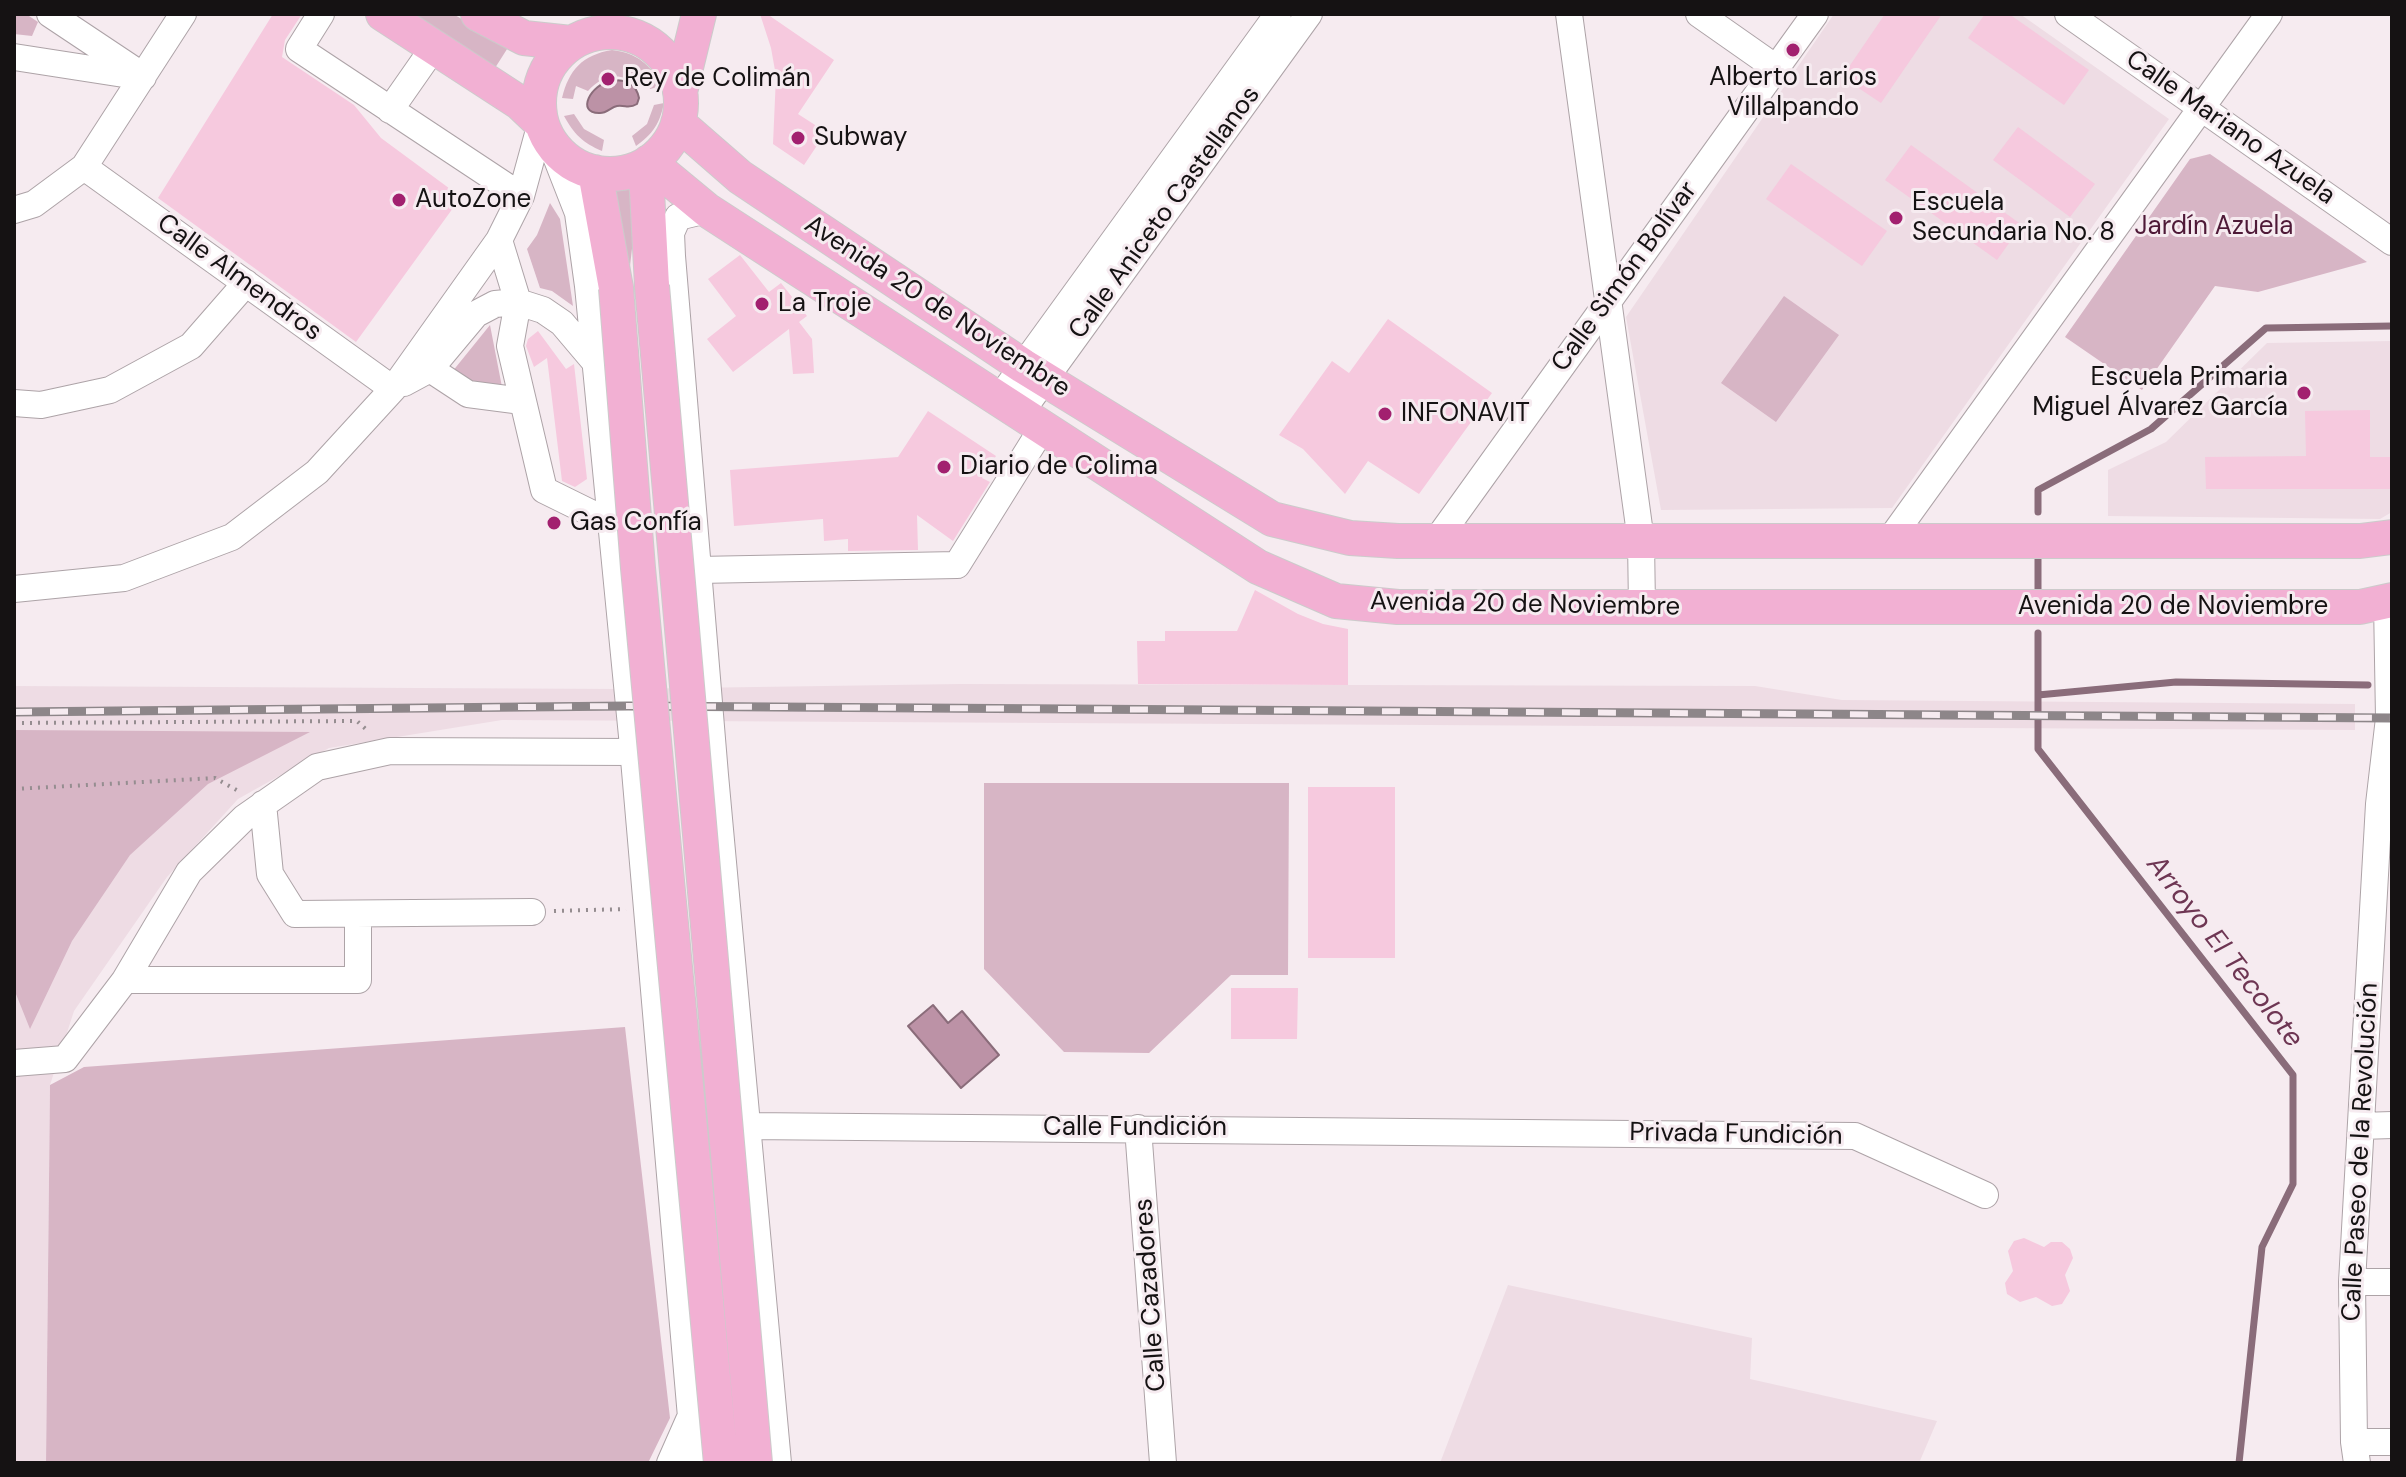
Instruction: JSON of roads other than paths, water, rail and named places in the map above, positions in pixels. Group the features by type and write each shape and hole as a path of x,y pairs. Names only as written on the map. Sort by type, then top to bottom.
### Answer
{"main road":[{"path":"383,14 520,103 563,157 578,167 595,172 622,172 646,164 667,145 679,107 699,14"},
{"path":"478,14 524,38 575,32 614,32 639,25 650,44 670,64 679,107"},
{"path":"546,134 538,99 541,82 548,67 575,32"},
{"name":"Avenida 20 de Noviembre","path":"679,107 740,177 1034,373 1272,519 1350,538 1436,541 2360,541 2392,537"},
{"path":"646,164 652,286 755,1463"},
{"name":"Avenida 20 de Noviembre","path":"646,164 707,210 1258,567 1336,601 1398,607 2360,607 2390,601"},
{"path":"595,172 616,288 638,568 721,1463"}],"street":[{"path":"50,14 143,77"},
{"path":"14,210 34,204 84,167 183,14"},
{"path":"321,14 299,49 521,196"},
{"name":"Calle Aniceto Castellanos","path":"698,570 957,565 1021,413 1034,373 1278,14"},
{"name":"Calle Aniceto Castellanos","path":"1034,373 1309,14"},
{"path":"1569,14 1641,541 1642,607"},
{"path":"1699,14 1776,68"},
{"name":"Calle Simón Bolívar","path":"1436,541 1815,14"},
{"name":"Calle Mariano Azuela","path":"2068,14 2392,242"},
{"path":"1889,541 2269,14"},
{"path":"390,110 434,47"},
{"path":"14,57 143,77"},
{"path":"14,589 124,578 232,537 317,472 393,389 499,240 546,134"},
{"path":"546,134 578,213 595,362 695,1463"},
{"name":"Calle Almendros","path":"84,167 393,389"},
{"path":"707,210 678,217 671,233 778,1463"},
{"path":"499,240 518,302 510,346 544,490 609,522"},
{"path":"14,403 41,405 110,390 191,346 246,283"},
{"path":"393,389 430,369 476,314 495,304 518,302 543,310 562,323 595,362"},
{"path":"430,369 468,394 522,401"},
{"name":"Calle Paseo de la Revolución","path":"2356,1453 2352,1282 2361,1126 2381,968 2390,601"},
{"path":"622,647 636,666 660,674 678,673 696,662 705,646"},
{"path":"632,744 647,723 664,718 698,720 712,732"},
{"path":"14,1063 65,1059 125,980 189,872 244,818 317,767 390,751 632,744"},
{"path":"263,804 270,874 295,914 532,912"},
{"path":"125,980 358,980 358,914"},
{"path":"2361,1126 2392,1125"},
{"name":"Calle Fundición","path":"747,1126 1522,1133"},
{"name":"Calle Cazadores","path":"1138,1128 1163,1463"},
{"name":"Privada Fundición","path":"1522,1133 1855,1136 1985,1195"},
{"path":"2352,1282 2392,1282"},
{"path":"670,1463 691,1417"},
{"path":"2356,1453 2392,1442"}],"waterway":[{"name":"Arroyo El Tecolote","path":"2038,512 2038,490 2151,429 2266,328 2392,326"},
{"name":"Arroyo El Tecolote","path":"2038,557 2038,595"},
{"name":"Arroyo El Tecolote","path":"2038,633 2038,749 2293,1075 2293,1184 2262,1247 2239,1463"},
{"path":"2038,695 2176,682 2368,685"}],"railway":[{"path":"14,712 628,706 2392,718"}],"place":[{"name":"Alberto Larios Villalpando","path":"1793,50"},
{"name":"Rey de Colimán","path":"608,79"},
{"name":"Subway","path":"798,138"},
{"name":"AutoZone","path":"399,200"},
{"name":"Escuela Secundaria No. 8","path":"1896,218"},
{"name":"La Troje","path":"762,304"},
{"name":"Escuela Primaria Miguel Álvarez García","path":"2304,393"},
{"name":"INFONAVIT","path":"1385,414"},
{"name":"Diario de Colima","path":"944,467"},
{"name":"Gas Confía","path":"554,523"}],"park label":[{"name":"Jardín Azuela","path":"2214,227"}]}
